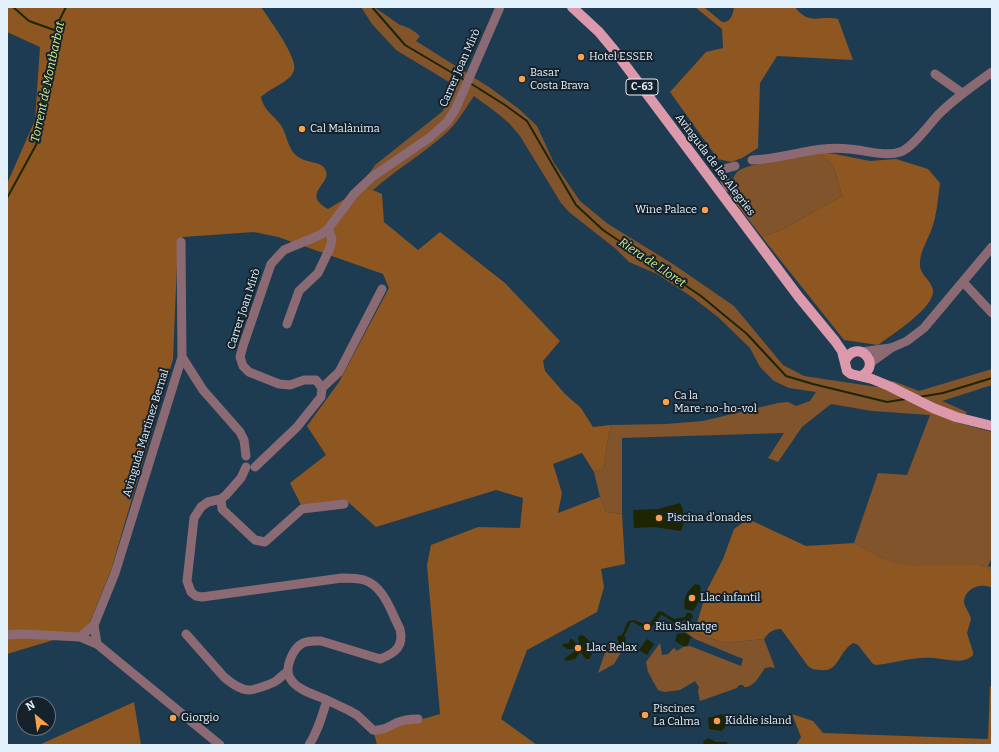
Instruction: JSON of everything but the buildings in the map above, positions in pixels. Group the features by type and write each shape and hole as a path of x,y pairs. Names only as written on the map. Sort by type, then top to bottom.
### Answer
{"main road":[{"name":"Avinguda de les Alegries","path":"572,7 599,32 614,50 798,296 836,341"},
{"name":"C-63","path":"836,341 858,352"},
{"name":"C-63","path":"836,341 842,351 845,361"},
{"path":"889,386 870,365 867,356 858,352 850,354 845,361 847,371 855,376 861,376 889,386 933,408 956,417 992,426"},
{"path":"861,376 868,371 870,365"}],"street":[{"name":"Carrer Joan Mirò","path":"322,388 316,380 304,380 290,386 279,384 249,372 243,366 240,357 271,264 284,250 320,236 328,229 354,194 372,177 428,138 447,122 455,110 500,7"},
{"path":"752,160 764,160 781,157 814,149 847,148 881,153 901,152 914,142 940,113 962,93 992,72"},
{"path":"935,74 962,93"},
{"path":"724,198 728,187 735,166 720,170 728,187"},
{"path":"287,324 299,291 318,273 330,248 332,239 328,229"},
{"name":"Avinguda Martinez Bernal","path":"80,637 94,625 115,573 182,357 181,242"},
{"path":"870,365 891,348 906,341 924,328 992,247"},
{"path":"963,282 992,313"},
{"path":"382,289 339,372 322,388 321,397 297,427 252,463 226,495 221,499 208,502 201,507 194,518 187,581 191,592 196,596 342,578 362,579 371,583 380,590 400,629 402,636 401,643 397,650 389,656 380,659 321,642 312,641 304,643 298,647 289,662 288,670 290,678 300,688 340,705 357,715 372,730 388,728 397,722 418,719"},
{"path":"858,352 891,348"},
{"path":"182,357 203,390 240,432 252,463"},
{"path":"221,499 222,509 255,540 265,542 302,509 344,504"},
{"path":"94,625 97,644"},
{"path":"7,635 22,634 80,637 97,644 220,745"},
{"path":"186,634 224,677 230,683 239,688 249,690 276,681 288,670"},
{"path":"310,745 321,720 327,700"}],"shaded area":[{"path":"7,7 261,7 285,43 294,64 294,72 291,76 261,97 262,101 283,128 290,147 296,155 303,160 322,165 326,171 325,180 317,194 317,199 320,204 328,209 348,197 361,185 382,194 384,222 418,250 440,232 505,283 560,341 543,361 545,371 565,394 581,408 593,427 611,425 604,469 594,472 582,453 553,464 562,493 558,513 600,497 606,512 622,514 625,564 601,569 604,587 597,612 527,650 501,719 537,745 377,745 374,733 440,714 427,565 431,545 478,527 520,528 523,498 496,490 376,527 348,502 301,505 290,483 326,455 307,426 339,382 389,288 383,274 278,237 254,232 183,237 178,240 173,359 111,570 87,630 7,654 7,184 35,120 40,47 7,32"},
{"path":"361,7 374,7 400,25 413,30 420,36 416,41 489,87 519,109 537,126 554,163 580,201 608,224 673,264 734,306 783,365 804,376 884,388 893,381 919,391 992,369 992,385 942,401 967,412 959,423 992,432 992,557 988,566 992,567 992,572 988,567 978,564 914,567 894,563 854,543 878,473 907,475 930,415 872,411 831,404 802,427 778,462 768,458 784,433 622,438 622,514 606,512 600,497 594,472 604,469 611,425 666,424 703,421 778,403 788,402 796,406 810,401 816,392 789,388 774,381 760,367 750,348 718,317 692,297 657,274 629,262 616,249 569,212 561,203 520,136 509,123 474,96 460,117 444,135 373,190 361,185 375,165 443,111 454,85 396,50 372,24"},
{"path":"695,7 704,7 722,22 729,20 734,7 795,7 800,13 810,18 838,19 853,60 777,56 760,83 758,148 742,158 731,162 718,159 670,92 706,52 723,48 722,29"},
{"path":"819,152 834,167 842,196 783,229 762,237 730,196 732,184 737,172 751,166 775,160"},
{"path":"819,152 870,161 896,159 928,169 940,183 935,217 920,259 921,271 932,286 932,297 920,313 878,345 844,340 762,237 783,229 842,196 834,167"},
{"name":"Piscina d'onades","path":"680,503 684,517 681,531 654,527 634,528 633,510 658,509"},
{"path":"748,519 806,546 854,543 895,563 914,566 978,564 988,567 992,572 992,588 988,586 975,587 967,593 964,601 971,619 967,633 973,655 960,661 919,658 876,665 873,664 858,645 853,643 844,651 835,665 826,670 818,670 808,666 781,629 771,631 764,639 725,643 694,633 707,590 723,559 734,529"},
{"name":"Llac infantil","path":"695,584 700,585 700,595 693,611 685,609 684,601 688,592"},
{"name":"Riu Salvatge","path":"661,611 674,619 685,617 687,613 691,613 693,617 690,621 685,620 674,623 661,615 651,628 647,630 631,622 624,636 626,638 625,642 619,643 617,638 618,636 622,635 628,621 634,620 644,624 646,622 650,623 658,612"},
{"path":"695,629 694,633 725,643 764,639 775,668 765,668 754,683 748,687 739,685 737,688 700,701 698,691 699,687 695,681 680,690 664,692 658,690 648,672 646,662 660,643 662,655 668,654 674,648 677,651 683,647 690,646 741,666 743,659 695,639 682,630"},
{"path":"685,633 691,637 687,646 683,646 675,641 677,634"},
{"name":"Llac Relax","path":"581,635 589,641 592,646 591,656 589,659 586,659 580,652 575,659 566,661 564,659 576,649 567,649 562,645 569,643 570,639 577,644 579,643 578,637"},
{"path":"647,639 654,644 647,655 639,650"},
{"path":"608,644 623,649 614,664 598,673"},
{"path":"990,686 992,687 992,745 796,745 801,737 792,714 813,721 823,733 988,739"},
{"path":"134,702 141,745 39,745"},
{"name":"Piscines La Calma","path":"642,711 651,713 650,717 640,717 639,712"},
{"name":"Kiddie island","path":"722,714 725,717 725,728 721,731 709,729 708,718"},
{"path":"708,738 716,742 726,742 729,745 704,745 703,741"}],"waterway":[{"path":"13,7 29,21 57,31"},
{"name":"Torrent de Montbarbat","path":"7,198 36,145 52,52 59,21 66,7"},
{"name":"Riera de Lloret","path":"372,7 405,45 466,81"},
{"name":"Riera de Lloret","path":"470,83 527,121 576,205 603,230 701,296 747,334 786,376 887,402 906,399"},
{"name":"Riera de Lloret","path":"919,397 943,393 992,378"}],"place":[{"name":"Hotel ESSER","path":"581,57"},
{"name":"Basar Costa Brava","path":"522,79"},
{"name":"Cal Malànima","path":"302,129"},
{"name":"Wine Palace","path":"705,210"},
{"name":"Ca la Mare-no-ho-vol","path":"666,402"},
{"name":"Piscina d'onades","path":"659,518"},
{"name":"Llac infantil","path":"692,598"},
{"name":"Riu Salvatge","path":"647,627"},
{"name":"Llac Relax","path":"578,648"},
{"name":"Piscines La Calma","path":"645,715"},
{"name":"Giorgio","path":"173,718"},
{"name":"Kiddie island","path":"717,721"}]}
